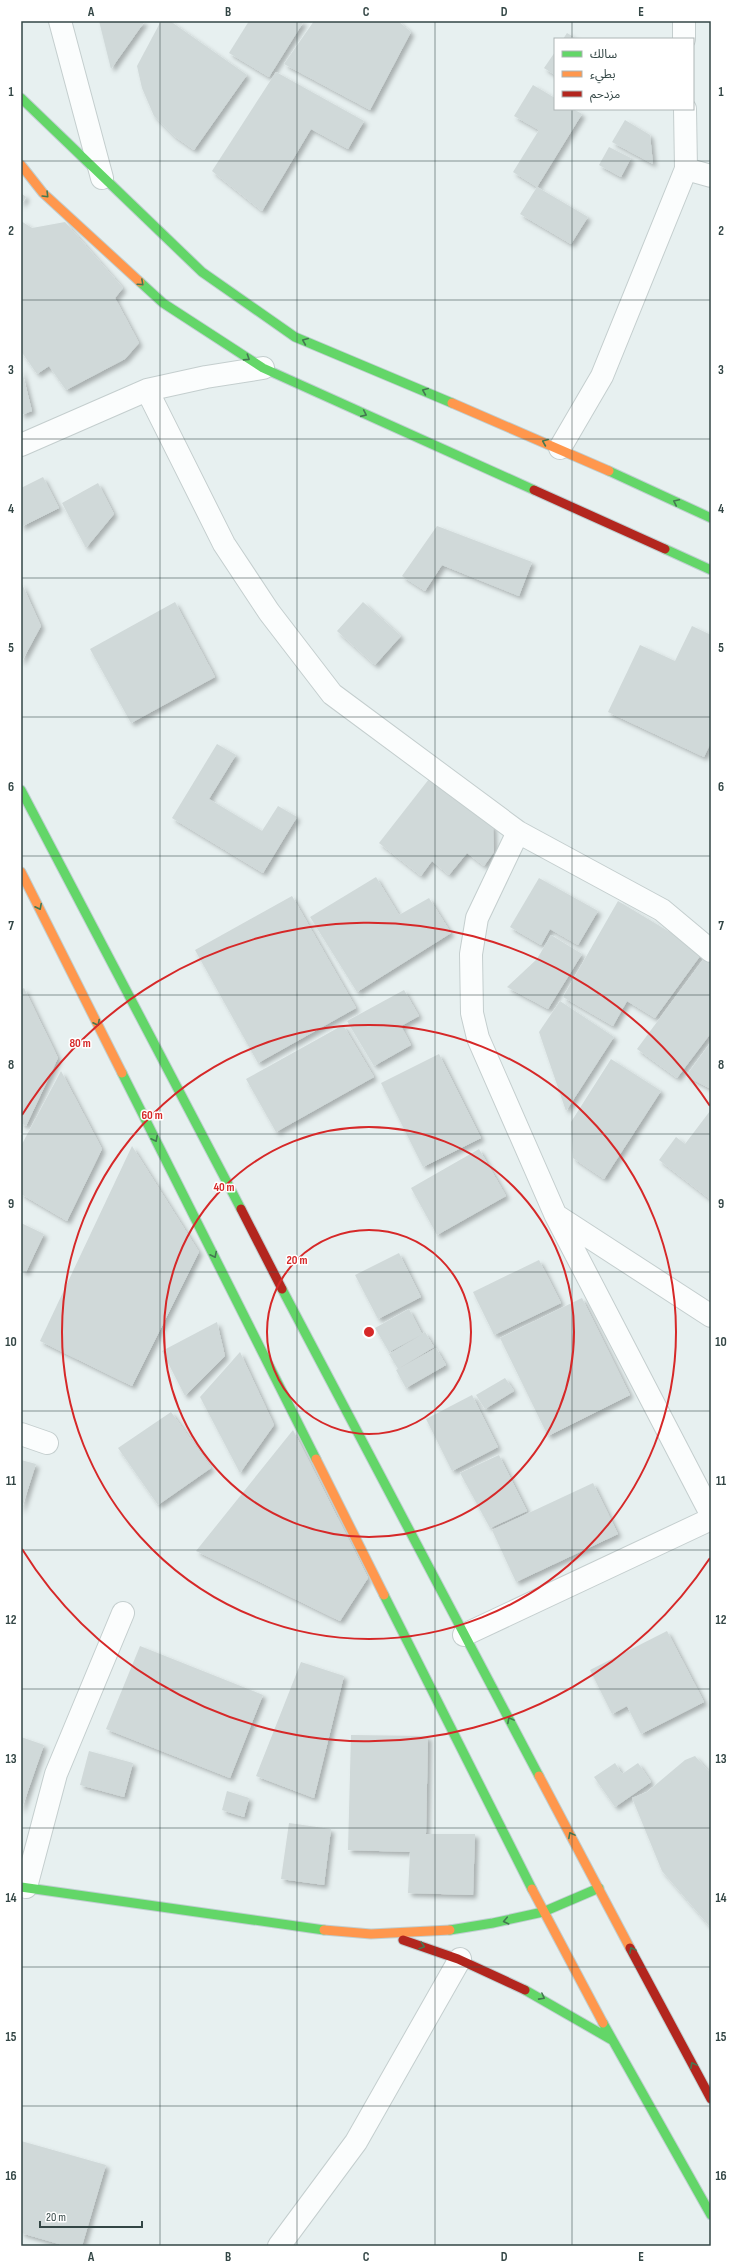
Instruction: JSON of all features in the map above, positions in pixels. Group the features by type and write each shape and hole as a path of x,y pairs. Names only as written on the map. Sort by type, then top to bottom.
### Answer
{"main road":[{"path":"21,98 102,178 202,272 295,337 560,448 711,518"},
{"path":"21,165 43,193 162,303 262,368 711,570"},
{"path":"21,790 464,1635 711,2099"},
{"path":"21,872 543,1912 612,2040 711,2215"},
{"path":"24,1887 345,1933 385,1935 429,1934 505,1922 543,1912 599,1888"},
{"path":"385,1935 460,1959 513,1982 563,2009 612,2040"}],"street":[{"path":"60,21 102,178"},
{"path":"684,21 684,38"},
{"path":"560,448 602,376 686,169 685,110"},
{"path":"686,169 711,176"},
{"path":"21,444 147,390 206,377 262,368"},
{"path":"147,390 224,544 269,612 332,694 518,832 662,910 711,951"},
{"path":"518,832 477,918 471,954 472,1013 478,1038 556,1216 711,1514"},
{"path":"556,1216 711,1316"},
{"path":"21,1434 46,1443"},
{"path":"464,1635 711,1518"},
{"path":"24,1887 56,1774 123,1613"},
{"path":"279,2246 356,2142 460,1959"}],"building":[{"path":"99,21 145,21 111,69"},
{"path":"161,21 170,21 247,75 194,150 174,136 154,116 142,88 137,66"},
{"path":"249,21 304,21 269,77 229,53"},
{"path":"314,21 398,21 411,32 370,110 284,64"},
{"path":"567,33 575,38 564,38"},
{"path":"554,53 554,74 544,68"},
{"path":"276,72 364,121 348,149 311,129 262,211 212,171"},
{"path":"533,85 554,97 554,110 575,110 582,114 537,187 513,172 539,130 514,116"},
{"path":"625,120 650,135 653,164 612,142"},
{"path":"609,147 631,158 621,177 599,165"},
{"path":"537,187 588,217 571,244 520,214"},
{"path":"21,193 26,197 21,205"},
{"path":"21,221 32,228 65,222 123,288 115,298 139,343 125,359 66,390 49,366 37,374 21,351"},
{"path":"21,367 32,411 21,415"},
{"path":"43,477 59,508 21,527 21,488"},
{"path":"98,483 114,514 86,548 62,503"},
{"path":"437,526 532,562 519,596 442,565 425,591 402,576"},
{"path":"21,582 41,626 21,663"},
{"path":"175,602 215,677 131,723 90,649"},
{"path":"363,602 401,636 375,665 337,631"},
{"path":"692,626 711,635 711,742 704,757 608,712 640,645 675,661"},
{"path":"217,744 236,755 209,799 262,831 278,806 297,817 263,873 172,818"},
{"path":"429,779 493,826 494,852 484,866 467,853 449,875 432,861 421,876 379,843"},
{"path":"376,877 399,915 429,898 451,933 357,992 310,917"},
{"path":"539,878 598,911 578,945 550,929 541,945 510,927"},
{"path":"292,896 356,1008 258,1063 195,950"},
{"path":"618,901 703,952 655,1018 627,1001 613,1026 563,997"},
{"path":"551,935 582,954 548,1009 507,987 537,959"},
{"path":"705,957 711,962 711,1033 677,1078 637,1049"},
{"path":"24,988 58,1058 26,1126 21,1123 21,990"},
{"path":"404,990 419,1016 401,1026 411,1045 374,1066 347,1021"},
{"path":"560,1001 614,1037 566,1111 539,1032"},
{"path":"343,1025 374,1077 276,1132 246,1079"},
{"path":"711,1042 711,1089 686,1076"},
{"path":"439,1054 481,1138 423,1167 381,1083"},
{"path":"611,1059 661,1091 604,1179 573,1158 571,1122"},
{"path":"61,1071 102,1149 67,1221 21,1194 21,1146"},
{"path":"710,1111 711,1200 659,1160 676,1137 685,1144"},
{"path":"132,1146 199,1252 132,1386 40,1341"},
{"path":"479,1149 506,1196 437,1235 411,1188"},
{"path":"21,1223 44,1234 26,1272 21,1270"},
{"path":"399,1253 421,1297 378,1319 355,1275"},
{"path":"539,1260 561,1303 494,1335 473,1292"},
{"path":"582,1298 630,1395 548,1436 500,1338"},
{"path":"409,1309 422,1334 425,1332 434,1347 398,1369 389,1354 421,1335 389,1352 375,1328"},
{"path":"217,1322 225,1356 185,1396 162,1351"},
{"path":"436,1348 446,1365 406,1388 396,1370"},
{"path":"240,1352 274,1425 240,1473 200,1397"},
{"path":"505,1378 514,1391 485,1409 476,1395"},
{"path":"472,1395 498,1447 452,1471 426,1419"},
{"path":"171,1412 211,1468 158,1505 118,1448"},
{"path":"293,1430 368,1578 340,1621 196,1551"},
{"path":"499,1455 527,1511 490,1528 460,1473"},
{"path":"21,1460 36,1464 21,1511"},
{"path":"593,1483 618,1534 516,1582 492,1530"},
{"path":"667,1631 704,1702 641,1734 627,1706 612,1714 590,1670"},
{"path":"140,1646 263,1695 230,1778 106,1729"},
{"path":"301,1662 344,1676 314,1798 256,1776"},
{"path":"351,1735 428,1736 426,1834 475,1834 473,1895 408,1893 410,1852 348,1850"},
{"path":"21,1737 44,1745 21,1811"},
{"path":"89,1751 133,1763 124,1797 80,1785"},
{"path":"695,1756 711,1774 711,1928 662,1871 632,1798 647,1792 685,1760"},
{"path":"615,1763 622,1774 638,1763 651,1782 615,1807 594,1777"},
{"path":"227,1791 249,1798 244,1817 222,1810"},
{"path":"289,1823 331,1829 324,1885 281,1879"},
{"path":"21,2141 106,2165 82,2246 66,2246 21,2233"}],"traffic: fast":[{"path":"21,98 202,272 295,337 452,403"},
{"path":"140,282 163,303 263,368 534,490"},
{"path":"609,471 711,518"},
{"path":"665,549 711,570"},
{"path":"21,790 241,1209"},
{"path":"122,1073 316,1459"},
{"path":"282,1289 539,1776"},
{"path":"384,1595 532,1889"},
{"path":"21,1887 324,1930"},
{"path":"543,1912 599,1888"},
{"path":"450,1930 493,1923 543,1912"},
{"path":"525,1990 612,2040"},
{"path":"603,2023 711,2215"}],"traffic: slow":[{"path":"21,165 43,193 140,282"},
{"path":"452,403 609,471"},
{"path":"21,872 122,1073"},
{"path":"316,1459 384,1595"},
{"path":"539,1776 630,1948"},
{"path":"532,1889 603,2023"},
{"path":"324,1930 371,1934 450,1930"}],"traffic: jam":[{"path":"534,490 665,549"},
{"path":"241,1209 282,1289"},
{"path":"403,1940 458,1959 525,1990"},
{"path":"630,1948 711,2099"}]}
